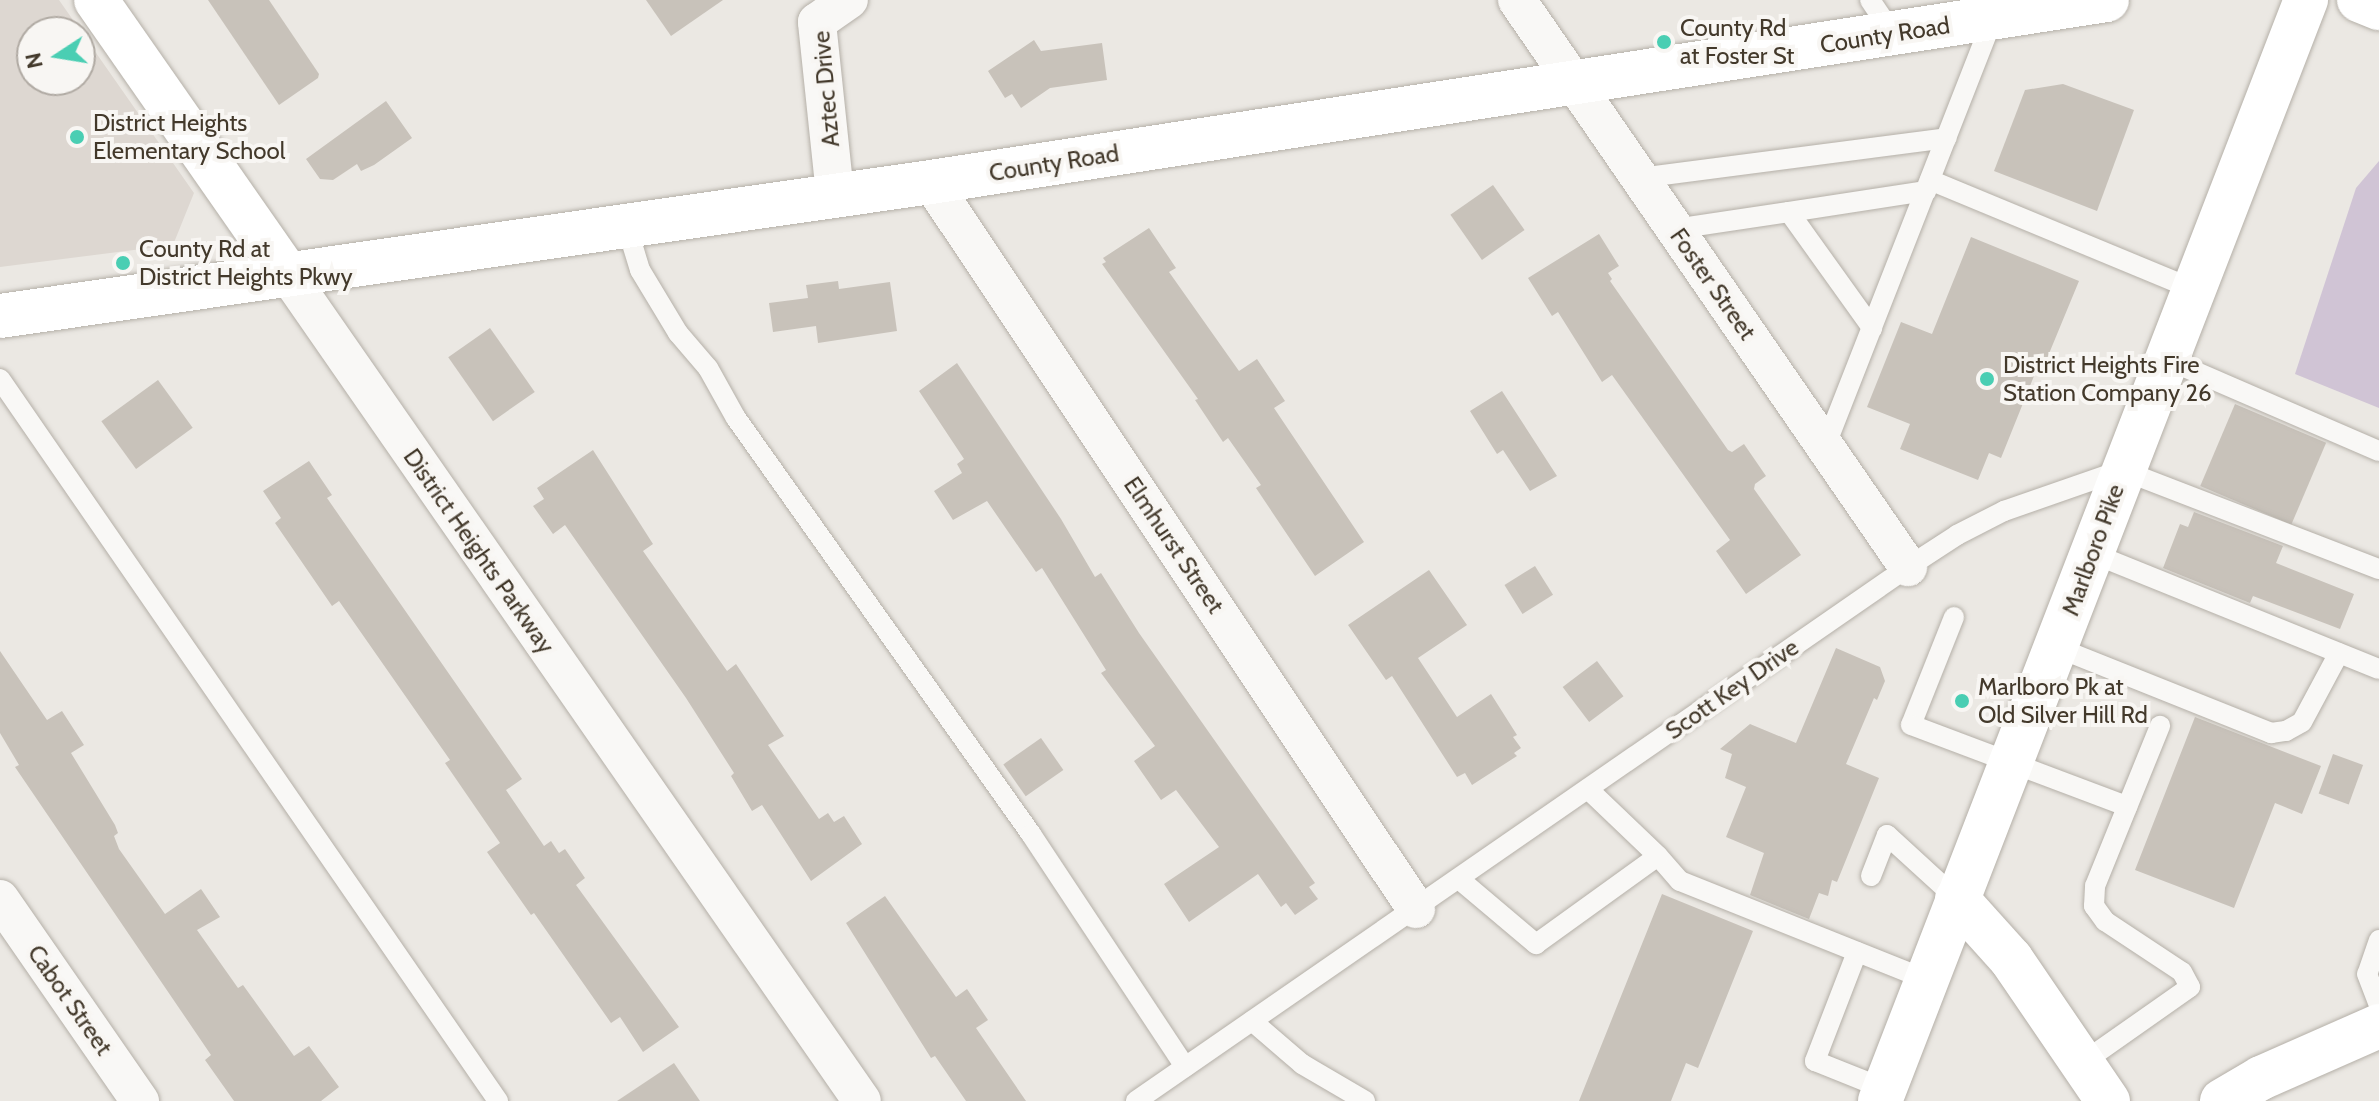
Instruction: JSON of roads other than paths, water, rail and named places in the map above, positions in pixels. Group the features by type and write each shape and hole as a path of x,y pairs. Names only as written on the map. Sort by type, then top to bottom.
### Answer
{"street":[{"name":"District Heights Parkway","path":"96,0 862,1101"},
{"name":"Aztec Drive","path":"835,194 809,11 849,0"},
{"name":"Foster Street","path":"1517,0 1908,567"},
{"name":"County Road","path":"0,316 286,272 931,182 1574,83 1881,17 1994,18 2107,0"},
{"name":"Marlboro Pike","path":"1883,1095 2306,0"},
{"path":"2359,0 2379,8"},
{"name":"Elmhurst Street","path":"931,182 1416,909"},
{"name":"Cabot Street","path":"0,899 140,1101"},
{"path":"1957,899 2011,959 2098,1090"},
{"path":"2222,1101 2261,1078 2379,1026"}],"lane":[{"path":"1825,447 1994,18"},
{"path":"1640,178 1946,138"},
{"path":"1675,229 1789,212 1928,185 2193,289"},
{"path":"1789,212 1872,328"},
{"path":"626,224 640,270 678,333 708,368 736,418 1031,834 1185,1067"},
{"path":"2166,359 2379,451"},
{"path":"0,379 498,1101"},
{"path":"2122,470 2379,569"},
{"name":"Scott Key Drive","path":"1136,1101 1957,535 2004,511 2122,470"},
{"path":"2094,554 2379,669"},
{"path":"1954,617 1911,725 2127,806"},
{"path":"2056,647 2271,733 2286,731 2302,722 2339,653"},
{"path":"2098,1090 2190,987 2182,972 2105,921 2094,906 2095,886 2160,726"},
{"path":"1588,789 1680,881 1927,980"},
{"path":"1871,876 1887,835 1957,899"},
{"path":"1459,879 1536,944 1658,856"},
{"path":"2379,940 2367,974 2379,1006"},
{"path":"1857,952 1815,1061 1883,1095"},
{"path":"1252,1021 1302,1064 1365,1101"}],"place":[{"name":"County Rd at Foster St","path":"1664,42"},
{"name":"District Heights Elementary School","path":"77,137"},
{"name":"County Rd at District Heights Pkwy","path":"123,263"},
{"name":"District Heights Fire Station Company 26","path":"1987,379"},
{"name":"Marlboro Pk at Old Silver Hill Rd","path":"1962,701"}]}
